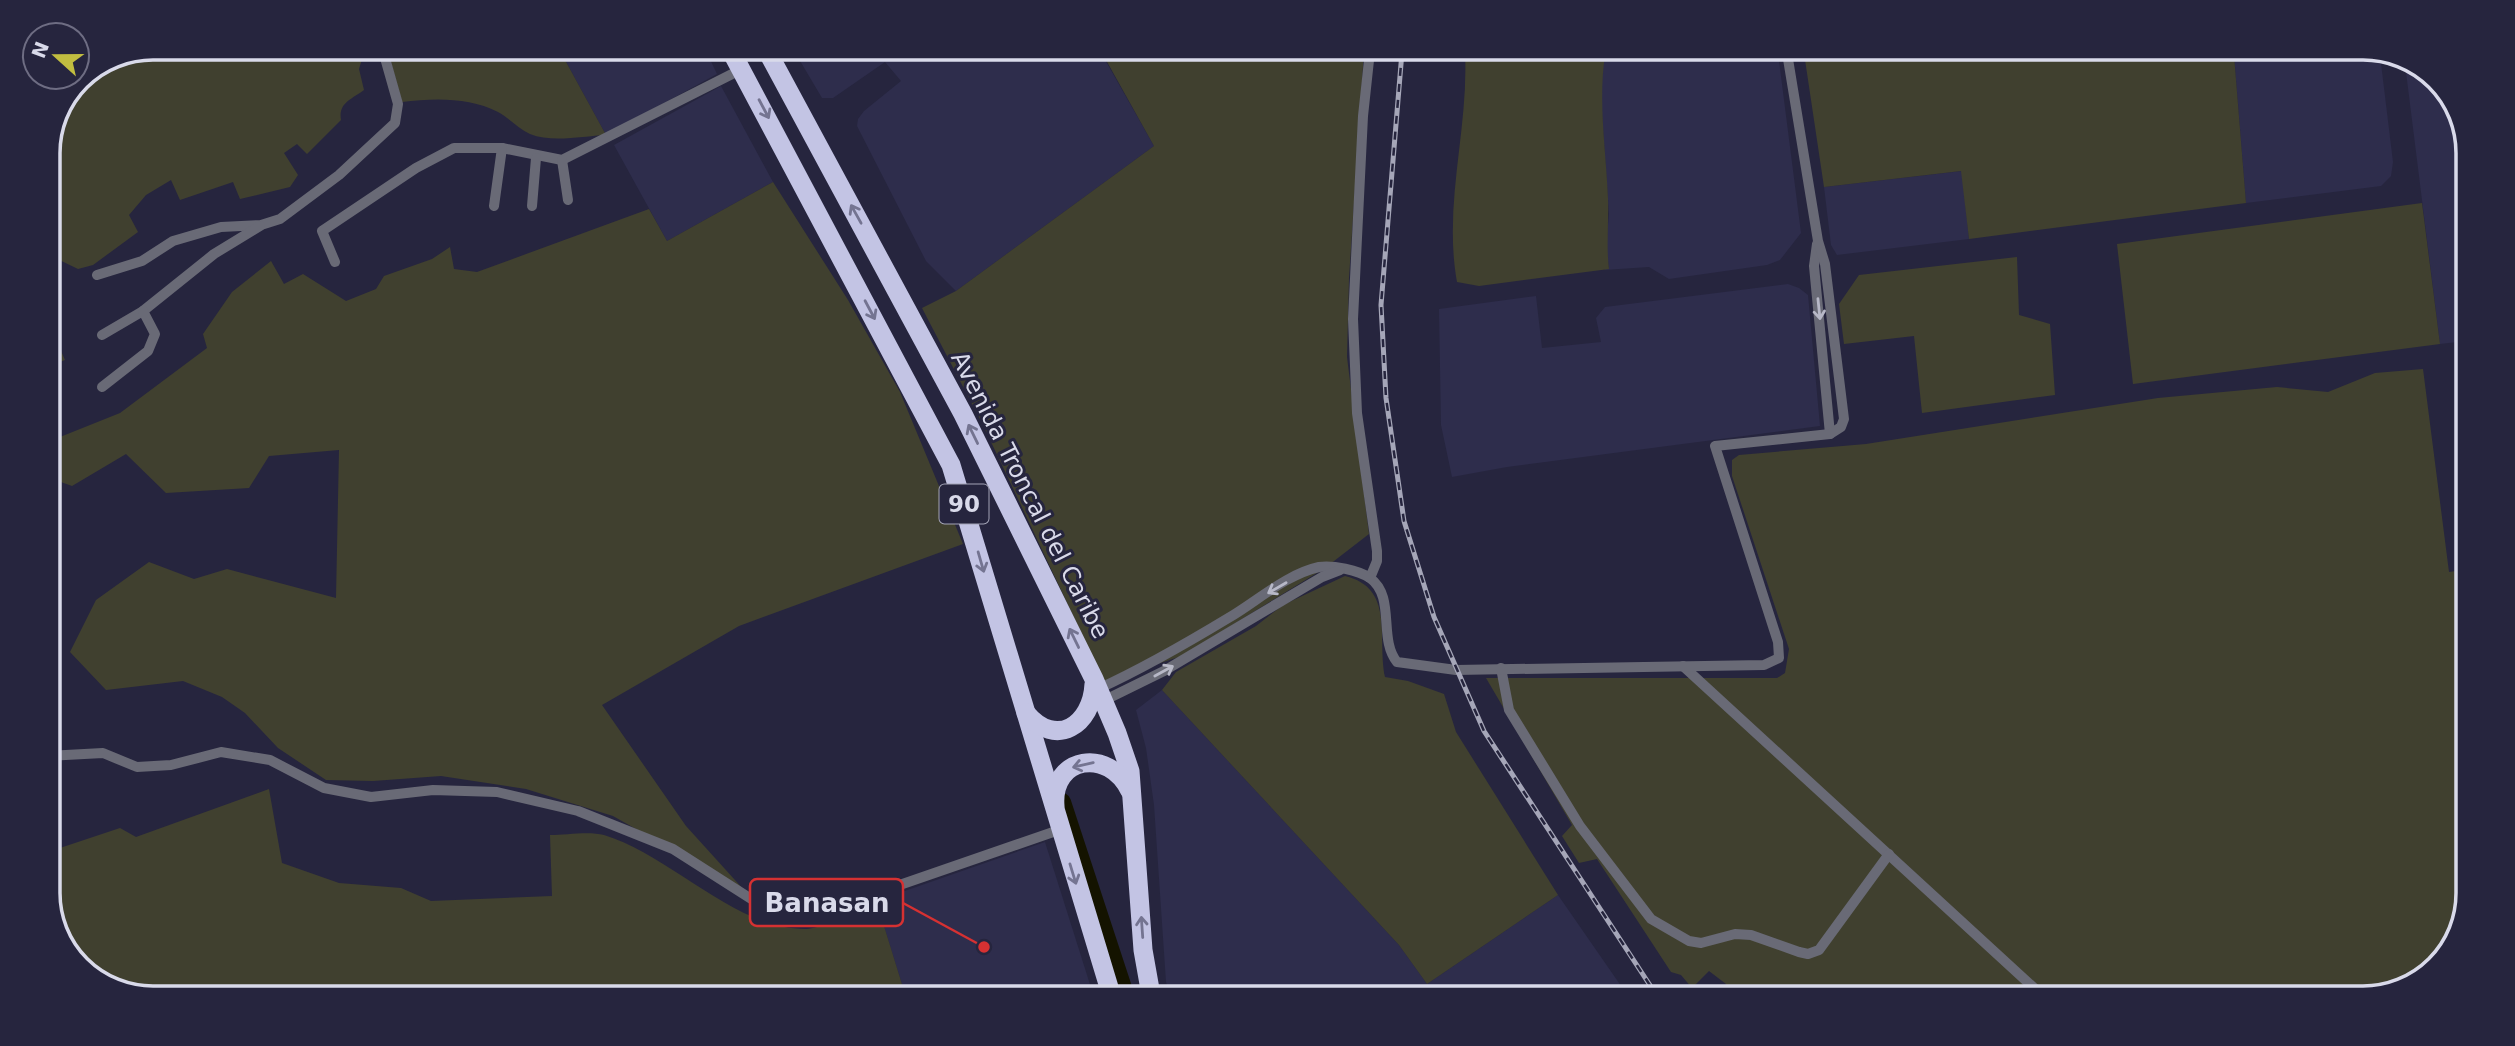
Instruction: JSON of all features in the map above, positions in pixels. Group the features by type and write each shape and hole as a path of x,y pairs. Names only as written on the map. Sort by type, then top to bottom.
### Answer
{"highway":[{"name":"90","path":"736,59 951,465 1059,830 1108,986"},
{"name":"Avenida Troncal del Caribe","path":"771,59 964,414 1098,690 1130,771 1143,950 1149,986"},
{"path":"1026,713 1032,721 1050,730 1070,728 1086,716 1098,690"},
{"path":"1059,830 1054,792 1061,777 1073,766 1088,761 1104,763 1118,771 1133,798"}],"street":[{"path":"102,335 143,311 214,254 261,225 279,219 339,175 395,123 398,104 385,59"},
{"path":"1369,59 1353,319 1357,413 1377,551 1370,578"},
{"path":"1098,690 1164,671 1340,570 1349,569 1370,578 1380,590 1388,648 1397,662 1456,670 1764,665 1779,658 1778,642 1715,446 1830,434 1814,265 1818,241 1788,59"},
{"path":"335,262 321,233 323,229 416,168 454,148 502,148 536,158 562,160 742,69"},
{"path":"494,206 502,148"},
{"path":"532,206 536,158"},
{"path":"562,160 568,200"},
{"path":"97,275 142,261 173,241 221,227 261,225"},
{"path":"102,387 152,345 155,334 143,311"},
{"path":"1684,666 2032,986"},
{"path":"1501,668 1509,710 1580,826 1651,919 1689,941 1701,943 1735,934 1751,935 1799,953 1808,954 1819,950 1889,854"},
{"path":"60,755 103,753 137,767 171,765 221,752 270,761 324,788 371,797 433,790 497,792 578,811 673,849 778,916 807,917 1059,830"}],"shaded area":[{"path":"564,59 710,59 717,74 606,135"},
{"path":"799,59 1105,59 1154,146 956,291 926,261 857,126 864,111 901,81 885,62 833,98 822,98"},
{"path":"1602,59 1779,59 1801,233 1780,260 1767,265 1669,279 1649,267 1604,270 1609,268 1606,247 1609,214 1600,86"},
{"path":"2234,59 2381,61 2393,162 2391,176 2381,186 2246,203"},
{"path":"2406,71 2419,79 2440,101 2454,134 2455,342 2440,344"},
{"path":"721,86 773,182 667,241 614,145"},
{"path":"1962,171 1969,239 1837,255 1831,245 1824,187"},
{"path":"1788,284 1808,295 1820,426 1507,467 1452,477 1441,425 1439,309 1536,296 1542,348 1601,342 1596,318 1605,307"},
{"path":"1162,690 1399,945 1427,984 1558,895 1621,986 1167,986 1154,805 1146,748 1136,710"},
{"path":"1045,842 1090,986 903,986 876,901"}],"green space":[{"path":"152,59 362,59 359,69 364,90 344,105 341,120 307,154 297,144 284,153 298,175 290,187 240,199 233,182 180,200 171,180 146,195 129,215 138,232 93,265 78,269 60,260 60,146 63,128 69,111 79,96 84,91 91,91 91,83 117,67"},
{"path":"390,59 564,59 606,135 558,139 539,137 526,132 487,107 439,99 402,102"},
{"path":"1105,59 1363,59 1349,278 1347,357 1369,534 1325,568 1182,656 1104,681 983,425 922,308 956,291 1154,146"},
{"path":"1465,59 1605,59 1602,108 1609,269 1479,286 1457,282 1453,253 1454,195"},
{"path":"1805,59 2234,59 2246,203 1969,239 1961,171 1824,187"},
{"path":"773,182 848,300 900,392 963,544 739,626 602,705 686,826 744,890 613,816 526,789 441,776 373,781 326,780 278,748 245,713 222,697 183,681 106,690 70,652 96,600 149,562 194,579 227,569 336,598 339,450 269,456 249,488 166,493 126,454 72,486 60,482 60,437 120,413 207,348 203,334 232,292 271,261 284,284 303,274 346,301 376,289 384,276 432,259 450,247 454,269 477,272 649,209 667,241"},
{"path":"2422,203 2440,344 2133,384 2117,244"},
{"path":"2017,257 2019,315 2050,324 2055,395 1922,413 1914,336 1844,344 1839,304 1859,275"},
{"path":"60,349 65,360 60,362"},
{"path":"2423,369 2449,572 2456,571 2454,912 2440,945 2432,955 2414,971 2393,982 2375,986 1726,986 1709,971 1694,986 1690,986 1681,975 1671,972 1597,859 1579,863 1562,836 1572,825 1486,678 1777,678 1785,673 1789,649 1732,476 1732,460 1739,455 1866,444 2158,398 2277,387 2328,392 2375,373"},
{"path":"1345,576 1361,582 1371,591 1378,603 1385,677 1408,681 1444,694 1456,732 1558,895 1427,984 1399,945 1162,690 1176,672 1256,626 1283,605"},
{"path":"269,789 282,863 339,883 401,888 431,901 552,896 550,835 604,835 654,858 754,918 780,926 814,928 876,900 903,986 134,985 96,967 72,940 61,912 60,848 120,828 136,837"}],"waterway":[{"path":"1062,802 1122,986"}],"railway":[{"path":"1401,59 1381,305 1386,398 1404,521 1434,617 1484,731 1650,986"}],"place":[{"name":"Banasan","path":"984,947"}]}
